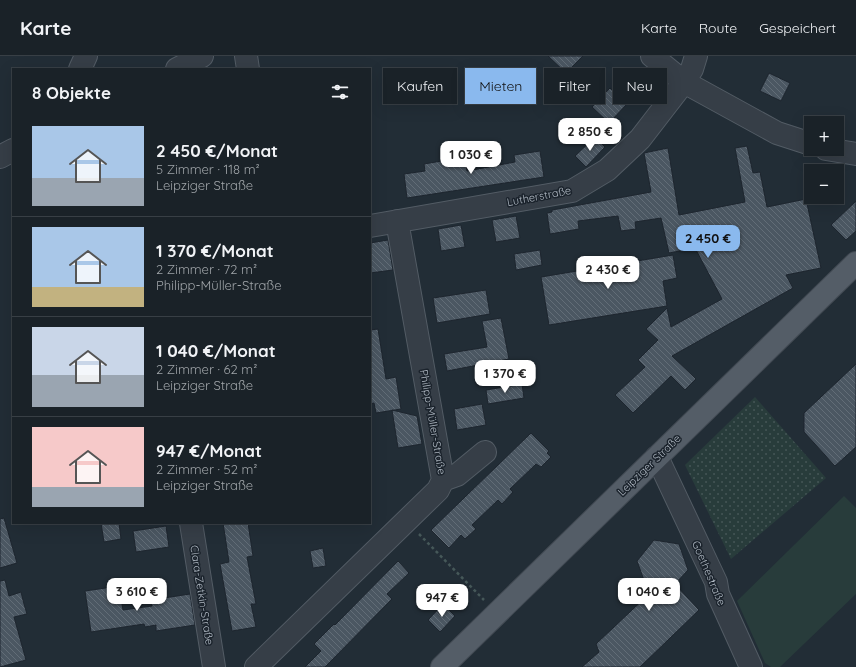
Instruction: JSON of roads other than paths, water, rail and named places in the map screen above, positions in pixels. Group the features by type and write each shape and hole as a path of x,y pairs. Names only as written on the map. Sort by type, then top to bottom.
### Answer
{"main road":[{"name":"Leipziger Straße","path":"442,667 856,263"}],"street":[{"path":"80,68 86,56"},
{"path":"179,68 202,56"},
{"path":"246,56 248,68"},
{"path":"652,56 684,82 777,133 804,142"},
{"name":"Lutherstraße","path":"371,226 572,192 607,170 640,139 684,82 692,69 696,56"},
{"path":"0,157 12,151"},
{"path":"844,152 856,154"},
{"name":"Philipp-Müller-Straße","path":"256,667 438,490 443,480 397,221"},
{"path":"443,480 457,475 485,452"},
{"name":"Goethestraße","path":"657,457 716,582 718,594 751,667"},
{"name":"Clara-Zetkin-Straße","path":"191,524 214,667"}]}
